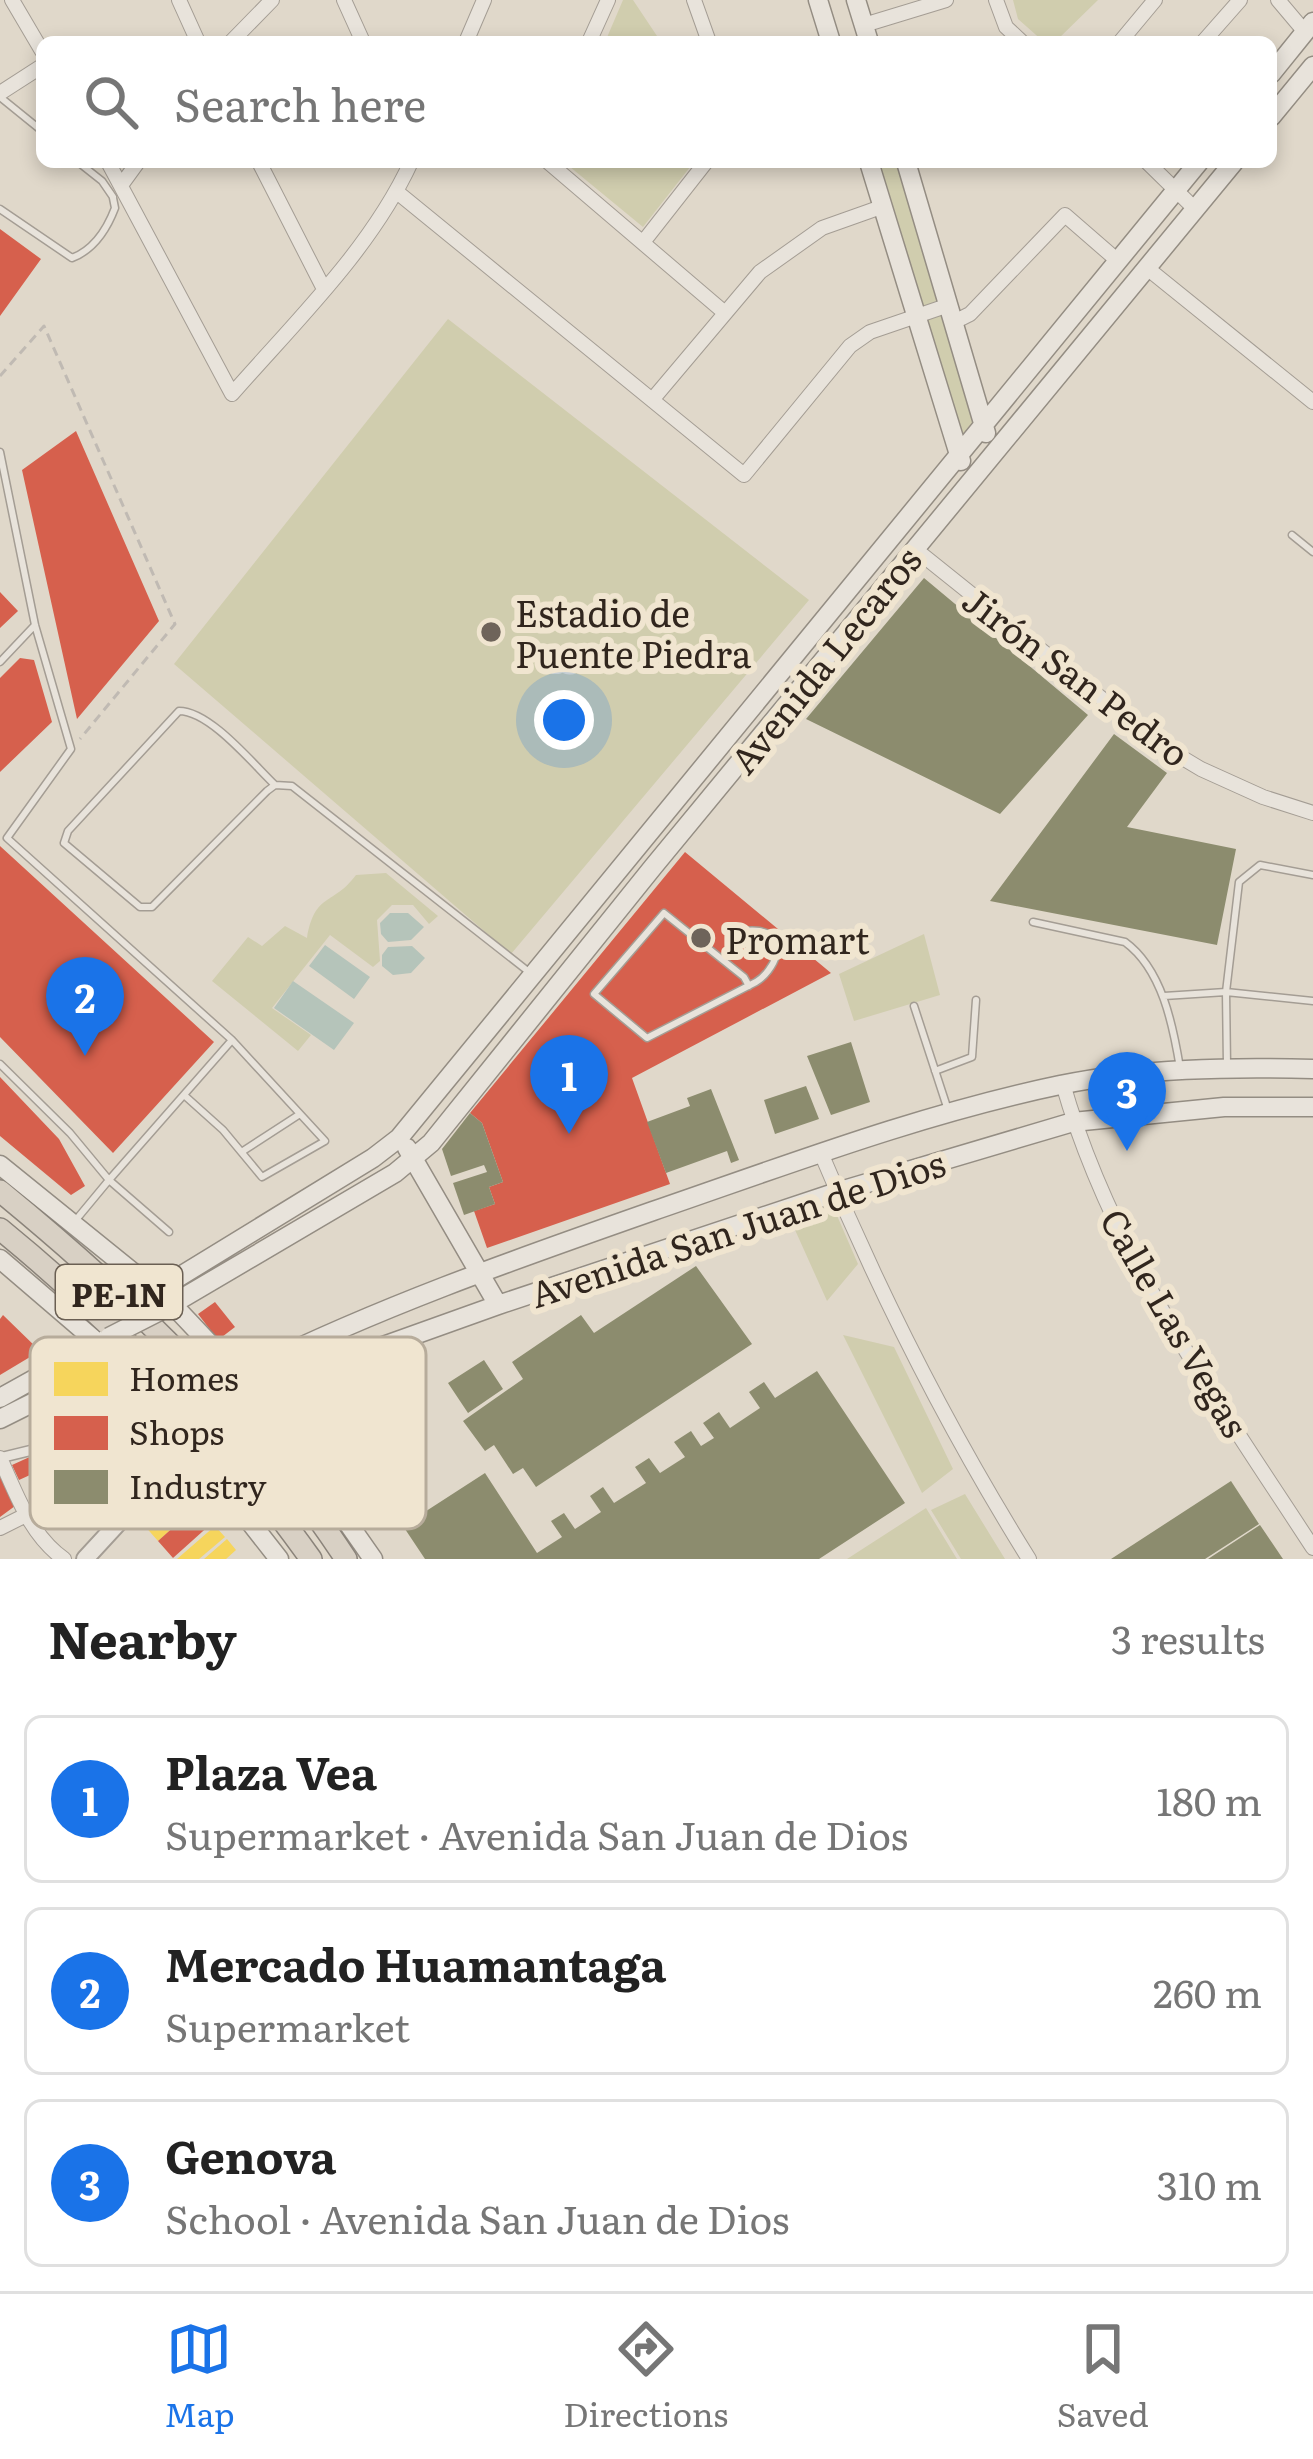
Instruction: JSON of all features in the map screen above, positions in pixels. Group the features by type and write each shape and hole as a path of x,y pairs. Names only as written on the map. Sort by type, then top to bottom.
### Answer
{"highway":[{"name":"PE-1N","path":"0,1191 165,1337"},
{"name":"PE-1N","path":"0,1229 123,1337"},
{"name":"PE-1N","path":"288,1529 311,1559"},
{"name":"PE-1N","path":"325,1529 346,1559"}],"main road":[{"path":"818,0 829,36"},
{"path":"856,0 866,33"},
{"path":"1277,67 1309,27"},
{"path":"1277,110 1313,66"},
{"path":"871,168 970,483"},
{"path":"908,168 993,455"},
{"name":"Avenida Lecaros","path":"109,1337 374,1159 398,1138 1194,168"},
{"name":"Avenida Lecaros","path":"164,1302 325,1217 416,1157 659,871 915,549 1229,168"},
{"name":"Avenida San Juan de Dios","path":"324,1337 481,1272 950,1113 1063,1084 1181,1071 1313,1069"},
{"name":"Avenida San Juan de Dios","path":"407,1337 838,1192 1073,1122 1224,1107 1313,1107"},
{"path":"398,1138 416,1157 498,1304"},
{"path":"0,1165 200,1337"},
{"path":"0,1259 100,1337"},
{"name":"Avenida Lecaros","path":"0,1398 30,1381"},
{"path":"0,1419 30,1404"},
{"path":"257,1529 279,1559"},
{"path":"351,1529 373,1559"}],"street":[{"path":"12,0 36,41"},
{"path":"179,0 196,36"},
{"path":"237,36 272,0"},
{"path":"344,0 360,36"},
{"path":"469,36 484,0"},
{"path":"593,36 608,0"},
{"path":"694,0 707,36"},
{"path":"866,33 946,0"},
{"path":"996,0 1006,27 1016,36"},
{"path":"1208,36 1240,0"},
{"path":"1278,0 1309,27"},
{"path":"1124,36 1148,3"},
{"path":"0,95 36,70"},
{"path":"110,168 117,191 232,394 324,289 397,192 408,168"},
{"path":"117,191 134,168"},
{"path":"262,168 324,289"},
{"path":"555,168 724,313"},
{"path":"644,241 701,168"},
{"path":"1153,168 1195,209"},
{"path":"397,192 744,475 850,346 870,332 918,316 970,314 1066,215 1118,261"},
{"path":"652,400 760,272 821,228 884,206"},
{"path":"1147,268 1313,402"},
{"name":"Jirón San Pedro","path":"915,549 1156,742 1222,779 1313,813"},
{"name":"Calle Las Vegas","path":"1063,1084 1073,1122 1123,1239 1223,1410 1313,1548"},
{"path":"821,1153 899,1333 1029,1559"},
{"path":"30,1451 0,1458 30,1521"},
{"path":"0,1528 26,1515"},
{"path":"36,1529 64,1559"},
{"path":"85,1559 113,1529"}],"lane":[{"path":"0,95 36,126"},
{"path":"0,209 72,258 85,254 115,208 117,191 86,168"},
{"path":"0,452 3,488 35,626 71,749 7,838 232,1040 326,1141 262,1177 243,1151 184,1095"},
{"path":"1292,535 1313,552"},
{"path":"0,662 35,626"},
{"path":"275,785 152,907 140,907 64,843 68,831 179,711 188,710 206,719 275,785 292,786 532,975"},
{"path":"1227,1069 1226,992 1239,882 1260,865 1313,875"},
{"path":"731,929 761,931 774,940 777,960 771,971 753,984 647,1038 594,994 664,913 753,984"},
{"path":"1033,922 1134,948 1164,996 1181,1071"},
{"path":"1164,996 1226,992 1313,1001"},
{"path":"935,1071 973,1057 976,1000"},
{"path":"914,1006 950,1113"},
{"path":"72,1223 232,1040"},
{"path":"0,1064 70,1133 109,1180 169,1232"},
{"path":"243,1151 300,1114"}],"path":[{"path":"0,376 44,326 175,624 71,749"}],"shaded area":[{"path":"623,0 633,0 657,36 608,36"},
{"path":"1013,0 1098,0 1061,36 1037,36 1018,19"},
{"path":"571,168 689,168 643,227"},
{"path":"877,168 902,168 944,303 921,311"},
{"path":"948,309 980,425 960,450 922,317"},
{"name":"Estadio de Puente Piedra","path":"448,319 809,600 511,954 174,664"},
{"path":"386,873 438,916 429,924 413,905 392,905 377,920 380,961 373,967 330,935 272,1008 311,1035 298,1051 212,981 248,937 262,946 285,926 307,938 320,906 356,875"},
{"path":"390,913 408,913 424,927 411,940 388,942 380,923"},
{"path":"924,934 940,995 854,1021 839,974"},
{"path":"325,945 370,977 354,999 309,966"},
{"path":"412,946 425,958 411,973 393,975 382,966 388,947"},
{"path":"293,981 354,1023 334,1050 274,1008"},
{"path":"832,1204 858,1264 827,1301 791,1221"},
{"path":"843,1335 894,1347 953,1469 922,1493"},
{"path":"965,1494 1005,1559 961,1559 931,1510"},
{"path":"926,1508 957,1559 847,1559"}],"building: Homes":[{"path":"147,1529 171,1529 158,1541"},
{"path":"212,1529 225,1537 199,1559 177,1559"},
{"path":"227,1539 236,1550 226,1559 204,1559"}],"building: Shops":[{"path":"0,229 41,259 0,316"},
{"path":"76,431 159,621 77,719 22,470"},
{"path":"0,592 18,611 0,628"},
{"path":"20,658 34,660 52,722 0,772 0,678"},
{"path":"0,846 214,1042 113,1153 0,1037"},
{"path":"685,852 831,973 632,1078 670,1184 487,1248 474,1211 495,1204 489,1187 503,1182 482,1123 470,1113"},
{"path":"0,1077 59,1139 85,1186 71,1195 0,1136"},
{"path":"215,1302 235,1327 216,1337 198,1314"},
{"path":"3,1315 30,1341 30,1357 0,1375"},
{"path":"30,1457 30,1475 19,1480 12,1465"},
{"path":"0,1474 15,1506 0,1517"},
{"path":"171,1529 205,1529 173,1558 158,1541"}],"building: Industry":[{"path":"924,578 1088,715 1000,814 806,719"},
{"path":"1114,734 1167,773 1127,827 1236,849 1217,945 990,901"},
{"path":"851,1042 870,1102 831,1115 807,1056"},
{"path":"806,1086 819,1119 775,1134 764,1100"},
{"path":"711,1089 739,1160 731,1163 727,1151 666,1173 647,1122 690,1106 687,1098"},
{"path":"470,1113 482,1123 503,1182 489,1187 495,1204 464,1215 453,1183 487,1172 484,1165 451,1176 442,1149"},
{"path":"696,1266 752,1344 536,1487 523,1468 513,1474 494,1445 485,1451 463,1421 523,1379 512,1362 581,1315 594,1333"},
{"path":"484,1360 503,1389 468,1413 448,1383"},
{"path":"817,1371 905,1503 819,1559 425,1559 405,1529 426,1529 426,1511 485,1473 537,1553 562,1537 551,1521 564,1513 575,1529 601,1512 590,1496 603,1487 614,1503 646,1483 635,1467 649,1458 660,1473 685,1457 674,1442 691,1431 701,1446 714,1438 703,1423 719,1412 730,1428 760,1408 749,1392 764,1382 775,1398"},
{"path":"1231,1481 1259,1524 1205,1559 1111,1559"},
{"path":"1260,1525 1283,1559 1208,1559"}],"place":[{"name":"Estadio de Puente Piedra","path":"491,632"},
{"name":"Promart","path":"701,938"},
{"name":"Mercado Huamantaga","path":"85,1056"},
{"name":"Plaza Vea","path":"569,1134"},
{"name":"Genova","path":"1127,1151"}]}
